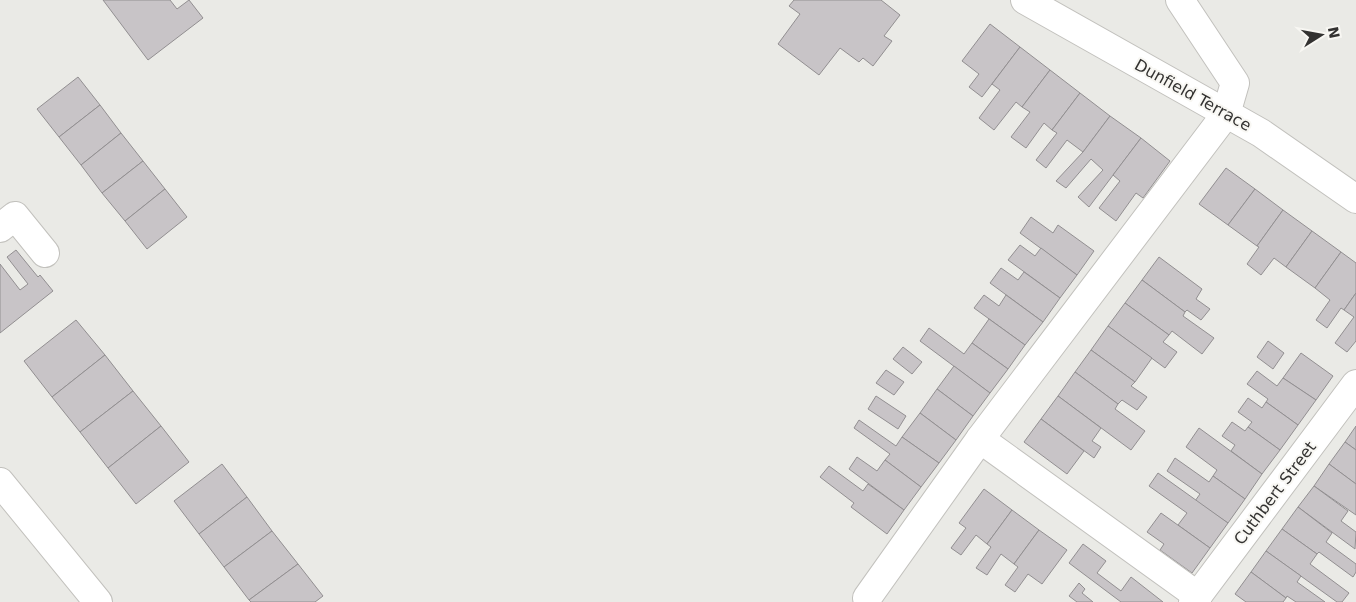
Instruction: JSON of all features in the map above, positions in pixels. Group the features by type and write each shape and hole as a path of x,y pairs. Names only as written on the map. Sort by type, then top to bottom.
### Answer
{"street":[{"name":"Dunfield Terrace","path":"1025,0 1261,133 1356,199"},
{"path":"867,598 980,439 1226,114 1235,83 1180,0"},
{"path":"0,228 15,216 45,252"},
{"name":"Cuthbert Street","path":"1195,599 1356,384"},
{"path":"980,439 1195,599"},
{"path":"0,482 98,602"}],"building":[{"path":"103,0 170,0 177,9 189,0 203,18 148,60"},
{"path":"794,0 881,0 900,15 884,36 892,41 873,66 863,58 859,62 840,48 819,75 778,44 800,14 789,6"},
{"path":"990,24 1020,47 982,97 969,87 979,74 962,61"},
{"path":"1020,47 1050,70 1022,107 1016,102 994,130 979,118 1000,90 992,84"},
{"path":"1050,70 1080,93 1052,130 1044,123 1026,148 1011,137 1030,112 1022,107"},
{"path":"78,77 100,105 59,137 37,109"},
{"path":"1080,93 1110,116 1083,152 1067,140 1046,168 1036,160 1057,133 1052,130"},
{"path":"100,105 121,133 81,165 59,137"},
{"path":"1110,116 1141,138 1089,207 1078,197 1103,170 1091,159 1066,188 1056,181 1083,152"},
{"path":"121,133 143,161 102,193 81,165"},
{"path":"1141,138 1170,161 1143,198 1136,193 1116,221 1099,208 1120,181 1113,175"},
{"path":"143,161 165,189 125,221 102,193"},
{"path":"1226,168 1255,189 1228,225 1199,204"},
{"path":"165,189 187,217 147,249 125,221"},
{"path":"1255,189 1283,210 1257,246 1228,225"},
{"path":"1283,210 1312,231 1286,267 1274,258 1261,275 1247,264 1259,247 1257,246"},
{"path":"1031,217 1053,233 1058,225 1094,251 1077,275 1020,233"},
{"path":"1312,231 1341,252 1315,288 1286,267"},
{"path":"1020,245 1035,256 1041,248 1077,275 1060,298 1008,260"},
{"path":"16,250 38,277 40,275 53,291 0,333 0,264 20,290 28,284 7,257"},
{"path":"1341,252 1356,263 1356,293 1344,310 1341,308 1327,328 1316,320 1330,300 1315,288"},
{"path":"1159,257 1202,289 1196,299 1210,309 1201,320 1187,310 1185,312 1142,280"},
{"path":"1001,268 1018,280 1024,272 1060,298 1043,322 990,283"},
{"path":"1142,280 1185,312 1183,316 1214,338 1202,354 1172,331 1169,335 1125,303"},
{"path":"1356,293 1356,341 1347,352 1335,343 1354,317 1344,310"},
{"path":"984,295 999,306 1006,295 1043,322 1025,345 974,308"},
{"path":"1125,303 1169,335 1163,342 1177,352 1165,368 1108,326"},
{"path":"989,319 1025,345 1008,369 972,343"},
{"path":"76,320 105,355 52,397 24,361"},
{"path":"1108,326 1152,358 1135,382 1091,350"},
{"path":"929,328 964,354 972,343 1008,369 990,393 920,341"},
{"path":"1268,341 1284,353 1273,369 1257,357"},
{"path":"903,347 922,362 912,374 893,359"},
{"path":"1091,350 1135,382 1131,386 1147,397 1137,410 1122,400 1118,404 1075,372"},
{"path":"1301,353 1333,376 1316,400 1283,378"},
{"path":"105,355 133,391 80,432 52,397"},
{"path":"954,366 990,393 973,416 937,389"},
{"path":"886,370 904,382 894,395 876,383"},
{"path":"1257,371 1277,386 1283,378 1316,400 1298,425 1266,402 1268,399 1247,384"},
{"path":"1075,372 1118,404 1115,409 1145,431 1131,450 1058,396"},
{"path":"937,389 973,416 956,440 920,413"},
{"path":"133,391 161,426 108,468 80,432"},
{"path":"876,396 906,416 898,429 868,409"},
{"path":"1058,396 1101,428 1092,441 1101,447 1094,458 1041,419"},
{"path":"1248,398 1262,408 1266,402 1298,425 1280,450 1248,427 1252,422 1238,412"},
{"path":"920,413 956,440 939,463 902,437"},
{"path":"1041,419 1084,451 1067,474 1024,442"},
{"path":"859,420 896,446 902,437 939,463 921,487 885,460 890,454 854,428"},
{"path":"1232,422 1245,431 1248,427 1280,450 1262,474 1231,451 1235,445 1222,436"},
{"path":"161,426 189,462 136,504 108,468"},
{"path":"1356,426 1356,450 1345,442"},
{"path":"1199,428 1262,474 1245,499 1213,476 1217,470 1186,447"},
{"path":"1345,442 1356,450 1356,484 1329,464"},
{"path":"857,457 877,471 885,460 921,487 904,510 849,469"},
{"path":"1175,458 1209,482 1213,476 1245,499 1228,523 1195,501 1200,494 1167,471"},
{"path":"222,464 247,497 199,534 174,501"},
{"path":"1329,464 1356,484 1356,515 1314,486"},
{"path":"829,466 863,491 868,484 904,510 887,534 851,507 854,503 820,477"},
{"path":"1158,473 1228,523 1210,548 1178,525 1187,513 1149,486"},
{"path":"1314,486 1348,511 1341,521 1356,532 1355,549 1298,507"},
{"path":"984,489 1012,510 987,544 976,535 961,555 951,548 966,528 959,523"},
{"path":"247,497 272,531 224,567 199,534"},
{"path":"1298,507 1332,533 1326,542 1356,564 1356,572 1353,577 1319,552 1317,554 1282,529"},
{"path":"1012,510 1039,530 1014,564 1001,554 987,575 976,568 991,547 987,544"},
{"path":"1161,513 1210,548 1192,573 1160,550 1164,544 1147,532"},
{"path":"1282,529 1317,554 1310,564 1349,593 1342,602 1337,602 1266,551"},
{"path":"1039,530 1067,550 1042,584 1028,574 1015,592 1005,585 1018,567 1014,564"},
{"path":"272,531 298,564 249,600 224,567"},
{"path":"1083,544 1106,561 1097,573 1121,591 1131,577 1163,602 1121,602 1069,563"},
{"path":"1266,551 1301,576 1297,582 1325,602 1296,602 1287,596 1286,598 1251,572"},
{"path":"298,564 323,596 315,602 251,602 249,600"},
{"path":"1251,572 1286,598 1283,602 1246,602 1235,594"},
{"path":"1079,583 1085,589 1082,593 1093,602 1077,602 1069,596"}]}
